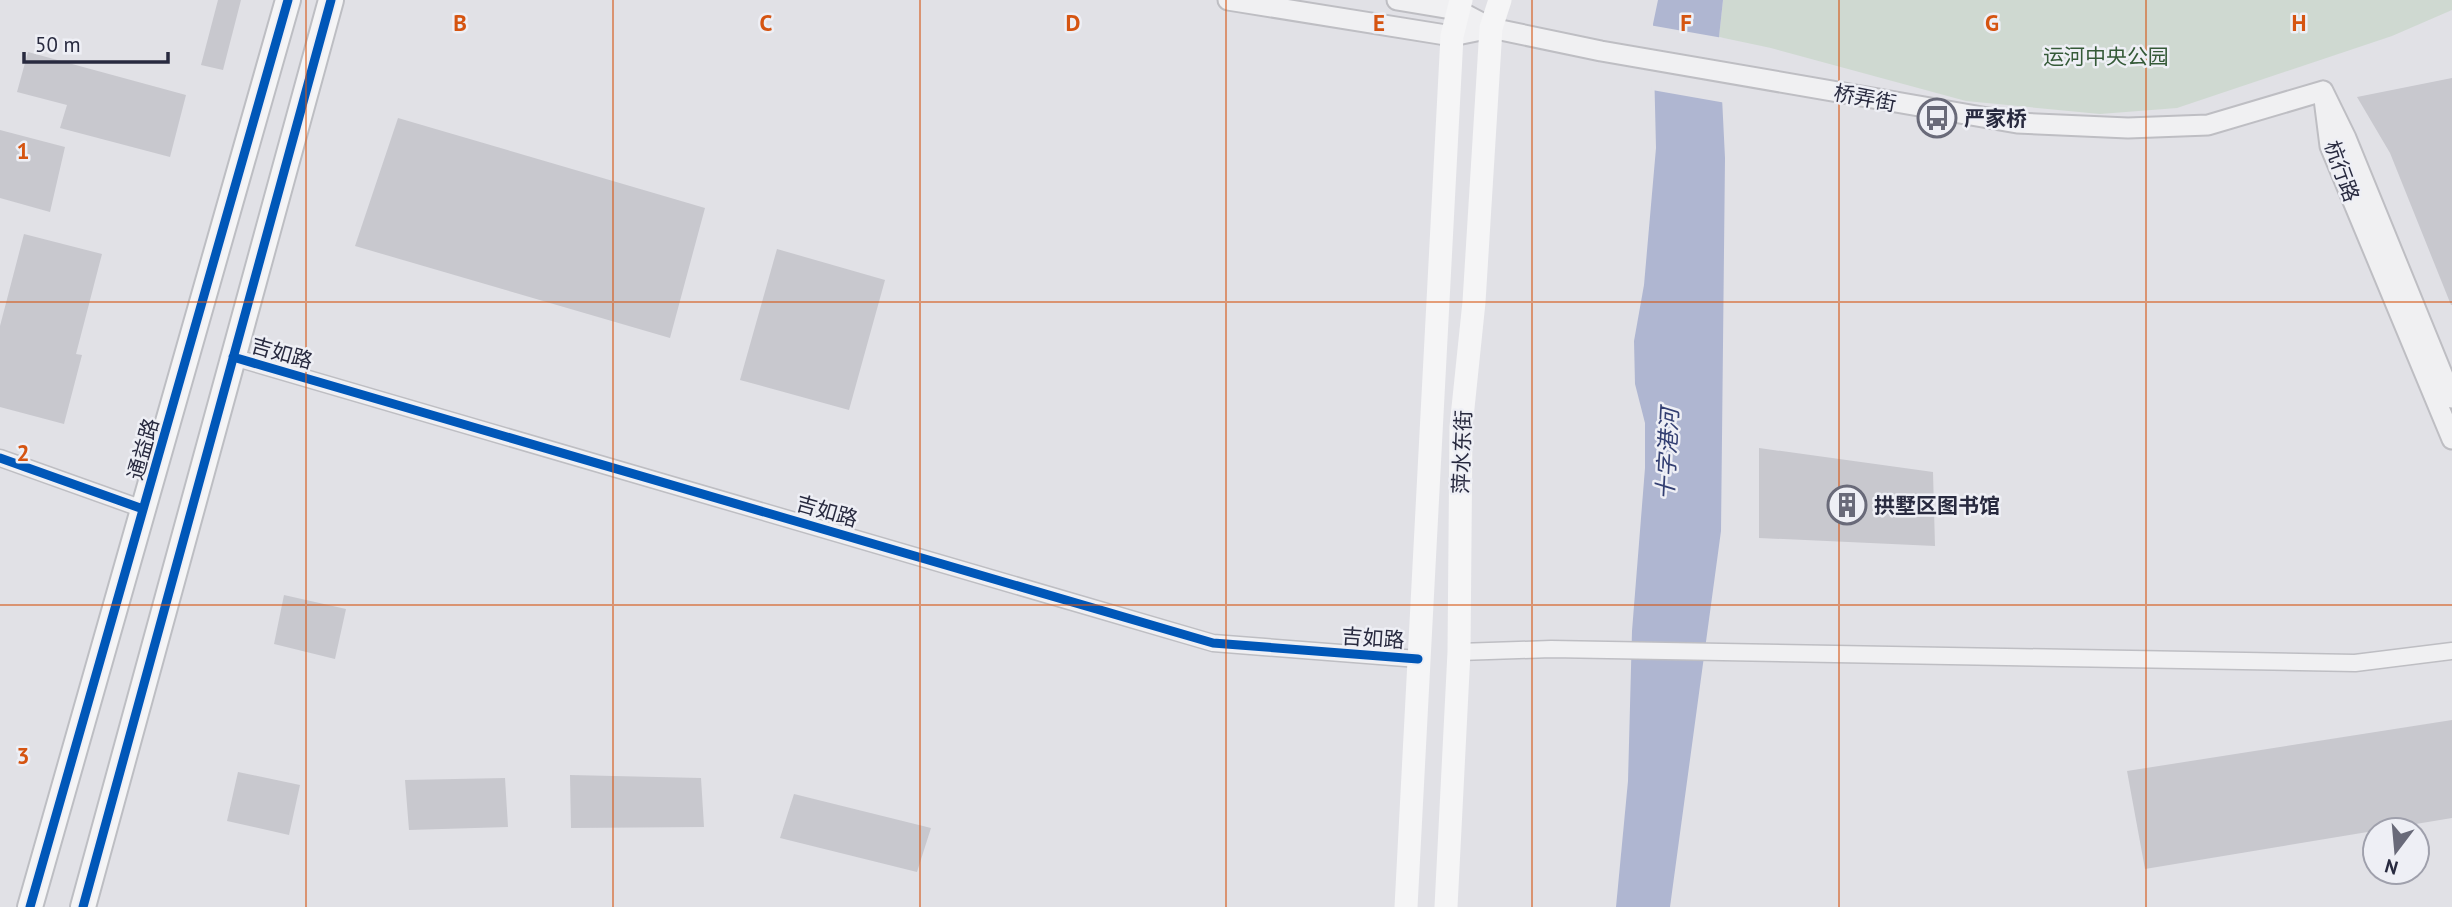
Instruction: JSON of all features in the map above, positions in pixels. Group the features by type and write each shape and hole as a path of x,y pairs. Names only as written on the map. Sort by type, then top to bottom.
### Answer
{"main road":[{"name":"通益路","path":"30,907 288,0"},
{"path":"83,907 331,0"},
{"name":"萍水东街","path":"1446,907 1459,652 1461,427 1474,302 1491,28 1500,0"},
{"name":"萍水东街","path":"1406,907 1452,36 1459,5"}],"street":[{"name":"桥弄街","path":"1228,0 1452,36 1491,28 1601,51 2017,123 2128,128 2208,125 2323,91"},
{"name":"桥弄街","path":"1397,0 1459,5 1491,28"},
{"name":"杭行路","path":"2323,91 2346,138 2452,398"},
{"name":"杭行路","path":"2323,91 2330,146 2452,439"},
{"name":"吉如路","path":"233,357 1213,643 1418,659"},
{"path":"0,458 143,509"},
{"path":"1459,652 1551,649 2355,663 2452,652"}],"green space":[{"name":"运河中央公园","path":"1723,0 2452,0 2452,10 2392,36 2177,108 2100,114 1966,101 1771,48 1719,37"}],"water":[{"name":"十字港河","path":"1658,0 1723,0 1719,37 1725,158 1721,531 1670,907 1616,907 1628,781 1632,631 1645,468 1645,423 1635,384 1634,341 1644,285 1656,148 1653,24"}],"pier":[{"path":"1649,25 1723,38 1726,103 1652,90"}],"building":[{"path":"218,0 241,0 223,70 201,65"},
{"path":"28,52 186,95 170,157 60,128 67,105 17,92"},
{"path":"2452,78 2451,305 2390,153 2357,97"},
{"path":"398,118 705,208 670,338 355,246"},
{"path":"0,130 65,147 50,212 0,198"},
{"path":"24,234 102,254 76,354 82,355 64,424 0,407 0,326"},
{"path":"777,249 885,280 849,410 740,380"},
{"name":"拱墅区图书馆","path":"1759,448 1933,472 1935,546 1759,538"},
{"path":"284,595 346,609 335,659 274,644"},
{"path":"2452,720 2452,818 2431,821 2431,816 2361,816 2361,833 2145,869 2127,771"},
{"path":"238,772 300,785 289,835 227,821"},
{"path":"570,775 701,778 704,827 571,828"},
{"path":"505,778 508,827 409,830 405,780"},
{"path":"794,794 931,828 917,872 780,838"}],"cycle path":[{"path":"30,907 288,0"},
{"path":"83,907 331,0"},
{"path":"233,357 1213,643 1418,659"},
{"path":"0,458 143,509"}],"place":[{"name":"严家桥","path":"1937,118"},
{"name":"拱墅区图书馆","path":"1847,505"}]}
